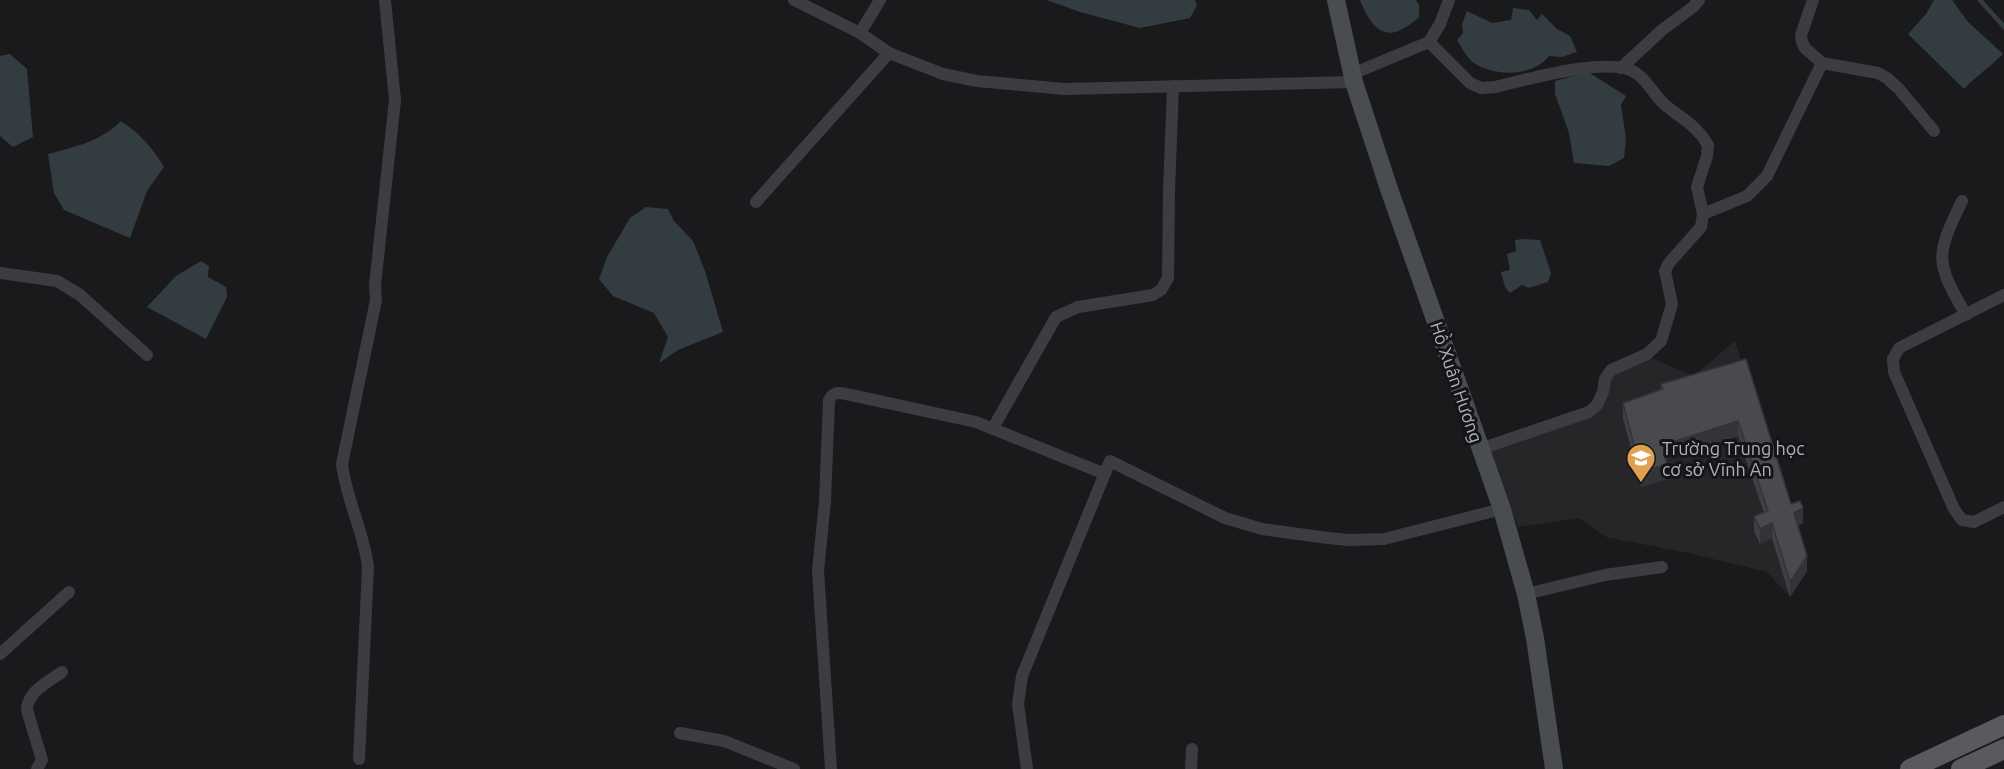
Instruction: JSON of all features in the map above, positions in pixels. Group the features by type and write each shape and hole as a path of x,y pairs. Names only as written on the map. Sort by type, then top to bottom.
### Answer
{"main road":[{"path":"1910,769 2002,730"},
{"path":"1961,769 2004,748"}],"street":[{"path":"359,759 368,567 366,553 343,478 342,464 376,300 375,285 395,100 386,0"},
{"path":"794,0 860,33 889,53 942,74 978,81 1064,88 1353,78 1429,42 1440,24 1449,0"},
{"path":"860,33 880,0"},
{"name":"Hồ Xuân Hương","path":"1336,0 1353,78 1389,189 1502,509 1526,594 1535,638 1554,769"},
{"path":"1621,68 1699,0"},
{"path":"1813,0 1801,35 1802,42 1822,63 1878,73 1887,78 1934,131"},
{"path":"1429,42 1470,83 1481,88 1588,67 1621,68 1636,73 1661,101 1692,124 1708,145 1707,156 1697,187 1703,214 1701,227 1669,263 1665,271 1672,304 1661,341 1655,348 1611,370 1605,379 1598,405 1589,412 1480,448"},
{"path":"756,202 889,53"},
{"path":"1703,214 1747,196 1767,176 1822,63"},
{"path":"993,428 1056,317 1078,307 1153,295 1161,290 1168,278 1168,191 1173,86"},
{"path":"1962,201 1947,232 1941,253 1945,279 1966,315"},
{"path":"0,273 57,281 80,294 147,355"},
{"path":"2004,295 1899,348 1893,358 1894,372 1954,509 1962,520 1974,522 2004,507"},
{"path":"831,769 818,571 825,501 829,400 832,394 837,392 976,422 1106,474"},
{"path":"1027,769 1018,704 1022,676 1110,461 1225,518 1262,529 1328,538 1384,539 1502,509"},
{"path":"1526,594 1605,575 1662,567"},
{"path":"0,654 69,592"},
{"path":"37,769 42,760 27,710 27,701 34,692 62,672"},
{"path":"680,733 724,741 794,769"},
{"path":"1191,769 1192,749"}],"shaded area":[{"path":"1047,0 1195,0 1197,5 1190,18 1140,28 1080,12"},
{"path":"1360,0 1416,0 1419,5 1419,17 1399,31 1391,33 1383,31 1370,21"},
{"path":"1934,0 1952,0 1968,22 2003,54 1964,89 1908,34 1926,14"},
{"path":"1513,8 1529,10 1537,20 1542,14 1557,29 1570,36 1577,52 1562,57 1549,56 1533,68 1513,73 1492,71 1474,63 1457,40 1463,33 1462,24 1467,11 1492,23 1511,20"},
{"path":"10,54 27,69 33,137 13,147 0,136 0,56"},
{"path":"1588,72 1626,96 1621,105 1626,138 1624,158 1609,166 1574,163 1569,133 1555,94 1555,81"},
{"path":"121,121 145,141 164,167 147,191 130,238 64,210 54,193 48,154 78,146 105,134"},
{"path":"646,207 668,209 674,221 693,241 705,271 723,332 678,350 659,363 668,337 654,313 613,296 599,279 607,257 630,218"},
{"path":"1515,240 1540,240 1551,273 1548,282 1529,288 1522,285 1510,293 1505,287 1501,272 1510,270 1507,254 1516,251"},
{"path":"201,261 209,266 208,277 226,287 227,297 206,339 147,307 176,276"},
{"name":"Trường Trung học cơ sở Vĩnh An","path":"1735,341 1807,571 1790,597 1767,572 1606,537 1579,518 1518,527 1491,451 1594,416 1602,408 1608,395 1610,382 1615,374 1652,358 1693,376"}],"building":[{"path":"1746,359 1791,504 1800,501 1803,508 1794,513 1807,556 1790,582 1772,523 1760,529 1754,516 1768,511 1738,421 1663,445 1667,464 1641,472 1623,403 1663,389 1661,384"}],"waterway":[{"path":"1980,0 2004,27"}],"place":[{"name":"Trường Trung học cơ sở Vĩnh An","path":"1641,484"}]}
